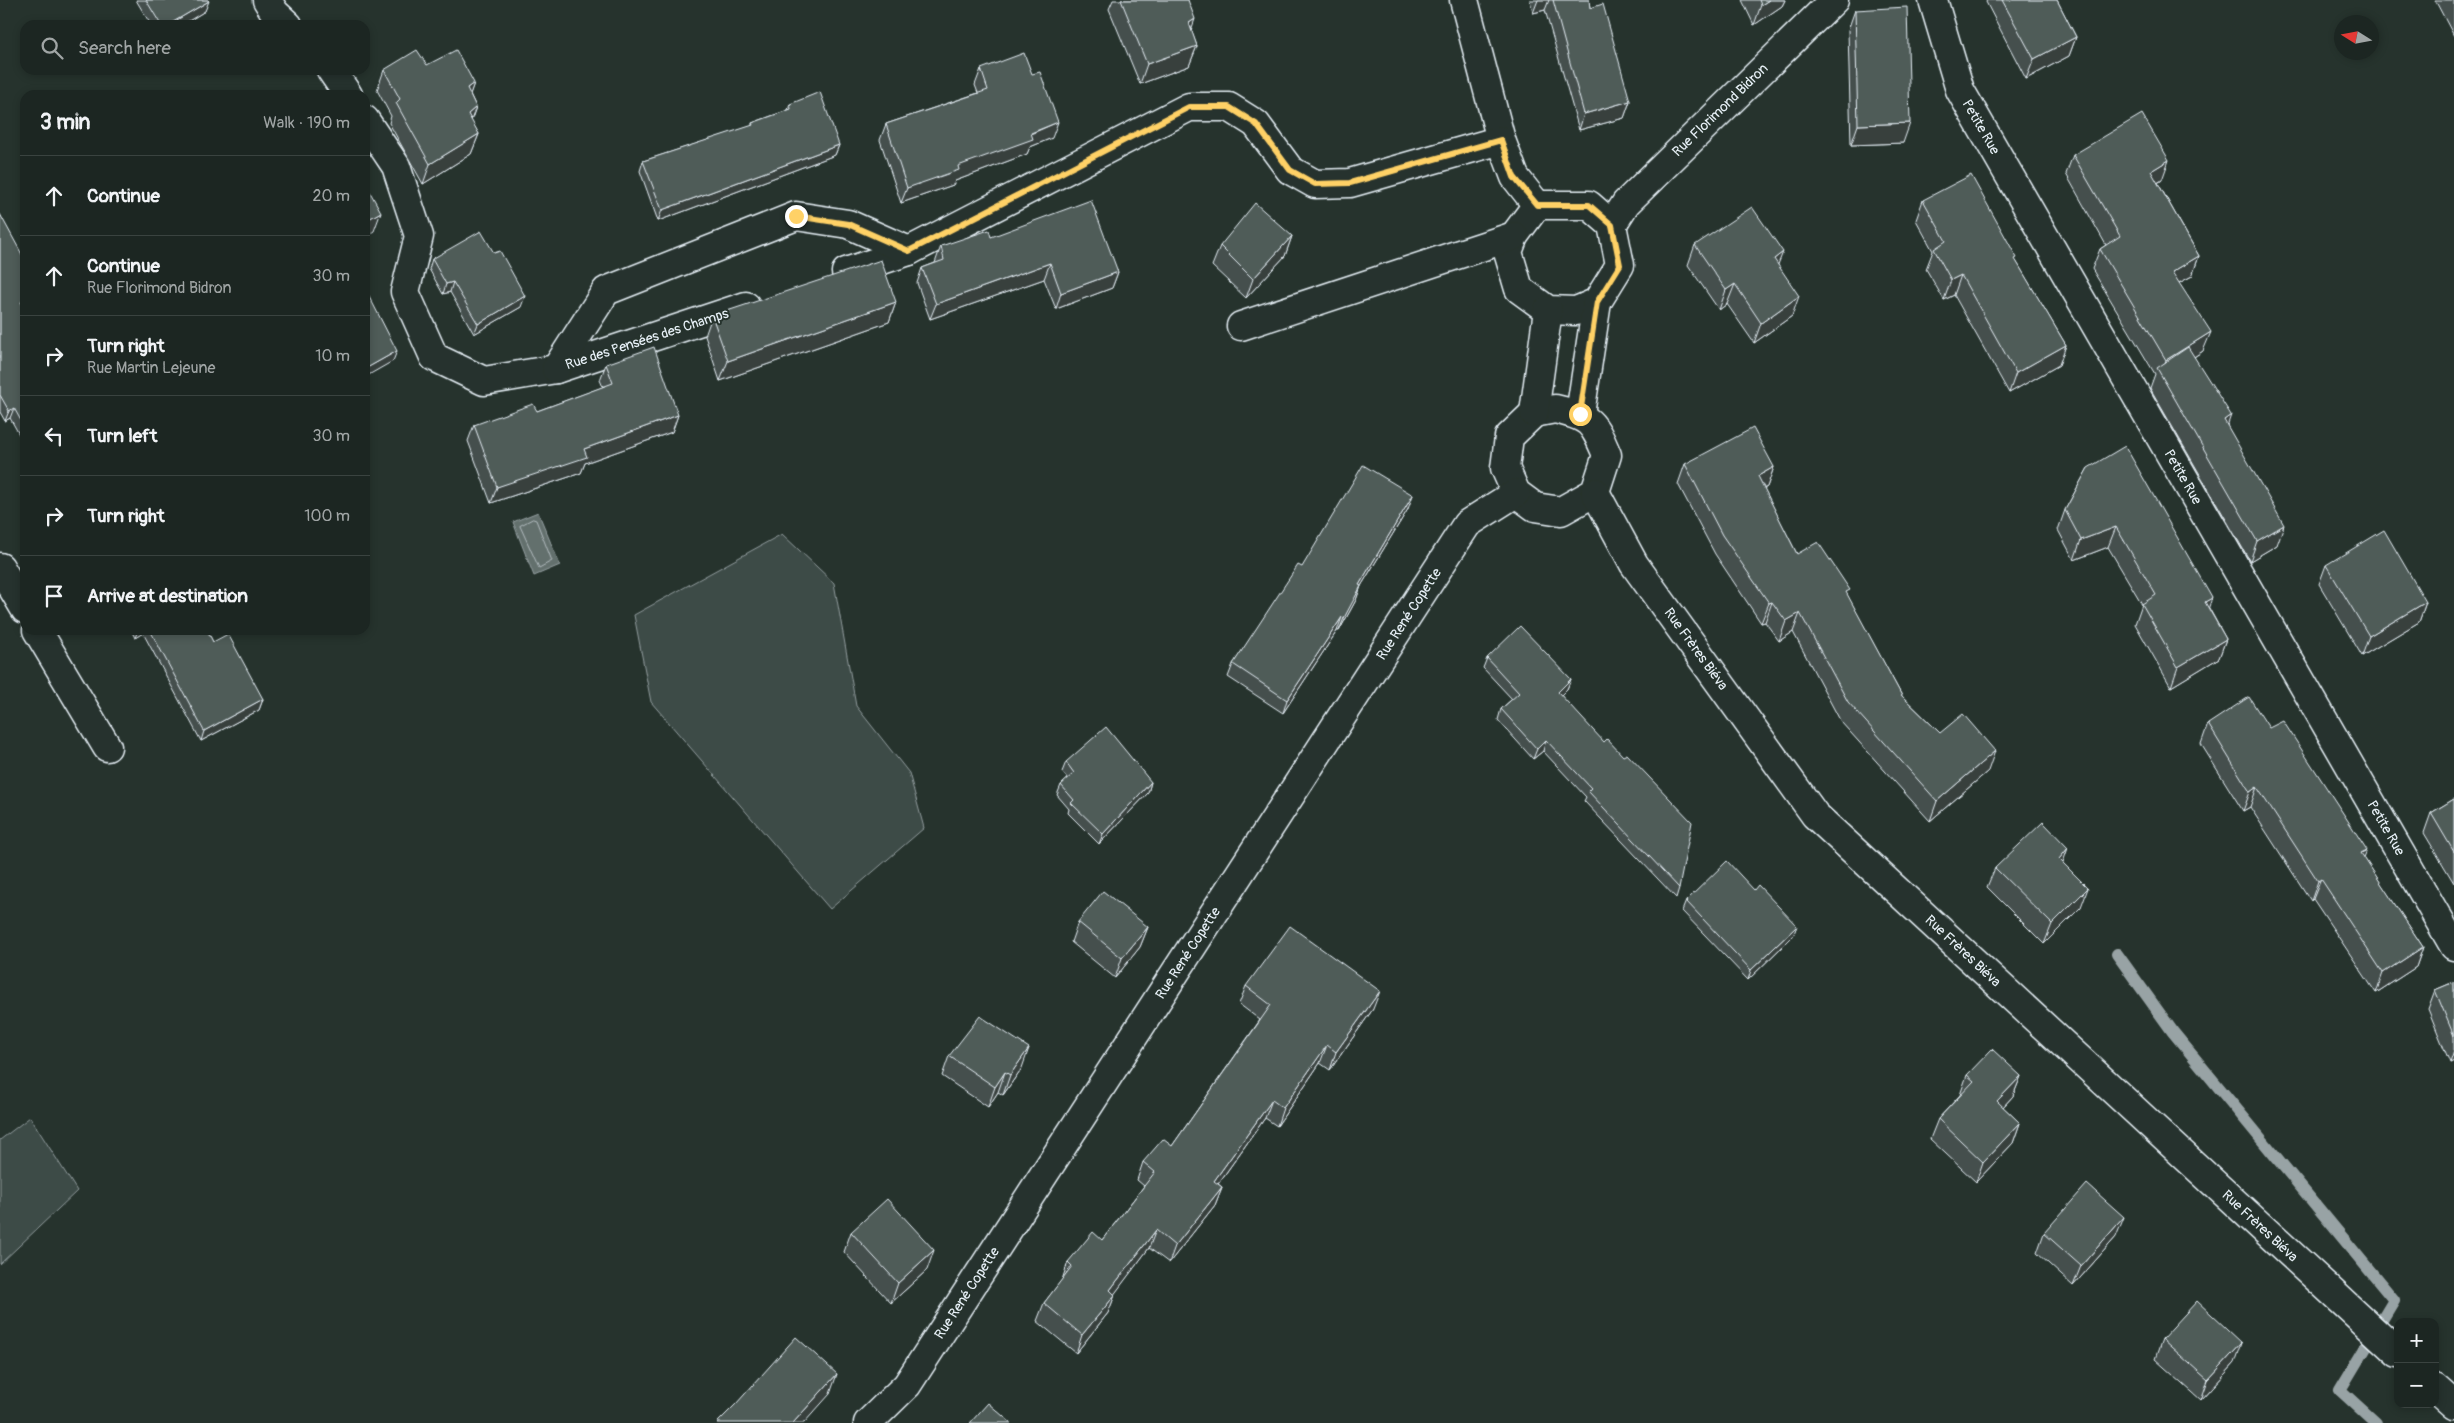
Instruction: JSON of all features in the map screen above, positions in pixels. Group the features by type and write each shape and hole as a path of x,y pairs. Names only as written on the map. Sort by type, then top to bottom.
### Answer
{"street":[{"path":"267,0 275,13 283,20"},
{"path":"1464,0 1501,140 1514,177 1537,205"},
{"name":"Rue Florimond Bidron","path":"1612,225 1626,203 1672,156 1834,0"},
{"name":"Petite Rue","path":"1933,0 1960,90 2454,946"},
{"path":"334,75 345,90"},
{"path":"824,280 909,251 1189,107 1229,107 1256,124 1290,170 1315,184 1350,183 1501,140"},
{"name":"Rue des Pensées des Champs","path":"370,127 396,166 418,236 405,292 434,357 484,381 556,369 768,299"},
{"path":"1537,205 1589,205 1612,225 1620,265 1597,302 1580,414"},
{"path":"1537,205 1514,236 1508,252 1519,289 1548,310 1576,312 1597,302"},
{"name":"Rue des Pensées des Champs","path":"556,369 606,291 796,216 848,224 909,251"},
{"path":"1240,326 1514,236"},
{"path":"1534,413 1548,310"},
{"path":"1555,408 1580,414 1595,427 1607,455 1595,492 1562,511 1535,507 1516,493 1505,468 1509,437 1534,413 1555,408"},
{"name":"Rue Frères Biéva","path":"1595,492 1634,564 1815,815 2383,1339"},
{"name":"Rue René Copette","path":"868,1423 907,1385 1467,524 1516,493"},
{"path":"0,567 20,601"},
{"path":"40,635 107,747"},
{"path":"2439,1392 2454,1405"}],"shaded area":[{"path":"782,534 834,583 856,706 909,773 924,828 830,909 651,702 634,615"},
{"path":"30,1117 77,1191 0,1264 0,1140"}],"water":[{"path":"538,512 560,565 534,576 513,522"}],"building":[{"path":"146,0 209,1 177,20 158,20"},
{"path":"1121,0 1188,0 1195,19 1189,23 1197,46 1147,64"},
{"path":"1553,0 1589,0 1590,8 1603,4 1630,101 1584,114"},
{"path":"1759,0 1769,0 1761,5"},
{"path":"2002,0 2057,0 2076,37 2034,59"},
{"path":"1907,7 1910,123 1858,125 1855,10"},
{"path":"417,50 427,65 456,50 474,83 467,88 476,107 468,114 479,134 430,164 396,103 400,99 384,70"},
{"path":"1024,53 1032,74 1040,72 1058,122 1031,133 1033,139 958,166 959,170 907,188 886,124 988,90 981,69"},
{"path":"820,92 839,145 662,210 643,161 753,125 752,123 791,109 790,104"},
{"path":"2142,114 2169,160 2151,171 2199,256 2172,272 2211,332 2166,360 2100,249 2120,236 2073,155"},
{"path":"1971,175 2017,258 2015,259 2066,345 2016,373 1961,275 1951,280 1934,249 1946,241 1923,200"},
{"path":"370,192 381,212 370,218"},
{"path":"1091,200 1118,272 1061,293 1050,263 936,304 922,268 944,260 941,246 989,230 991,237"},
{"path":"1255,203 1292,236 1253,279 1220,246"},
{"path":"1752,207 1783,252 1774,259 1799,296 1761,323 1735,284 1726,290 1695,245"},
{"path":"0,214 20,251 20,419 14,408 9,411 0,395"},
{"path":"481,231 494,253 500,251 525,296 478,324 453,282 446,284 432,259"},
{"path":"881,260 896,302 728,361 712,316"},
{"path":"370,298 397,351 370,366"},
{"path":"654,347 678,415 584,449 587,457 497,487 474,425 533,404 537,411 613,383 606,364"},
{"path":"2188,347 2231,415 2224,420 2284,525 2257,541 2157,368"},
{"path":"1753,428 1774,467 1758,476 1797,554 1818,542 1850,590 1846,592 1902,696 1940,733 1963,714 1995,751 1937,801 1848,702 1800,613 1786,621 1772,602 1769,603 1722,535 1685,464"},
{"path":"2125,446 2212,598 2205,602 2226,639 2178,667 2142,604 2156,595 2116,527 2081,540 2065,510 2088,468"},
{"path":"1363,465 1413,495 1359,585 1361,586 1344,618 1342,617 1287,700 1233,664 1298,565 1302,567"},
{"path":"2384,530 2426,602 2369,636 2326,565"},
{"path":"1520,626 1571,679 1558,692 1604,742 1607,739 1623,756 1627,754 1692,822 1679,888 1588,791 1591,788 1546,740 1537,749 1501,709 1519,693 1487,658"},
{"path":"153,635 210,635 213,642 229,635 263,699 204,731"},
{"path":"2249,697 2269,728 2283,721 2367,850 2361,853 2423,947 2383,973 2321,879 2318,881 2257,787 2250,792 2208,724"},
{"path":"1106,727 1151,782 1103,834 1071,803 1074,800 1061,785 1074,773 1066,762"},
{"path":"2454,799 2454,852 2431,813"},
{"path":"2043,822 2068,848 2059,859 2088,888 2052,924 1995,868"},
{"path":"1727,861 1754,890 1758,885 1797,926 1751,970 1686,901"},
{"path":"1103,891 1148,927 1122,958 1078,922"},
{"path":"1290,926 1380,991 1336,1052 1327,1045 1283,1108 1272,1100 1214,1181 1222,1187 1175,1246 1156,1230 1110,1290 1115,1295 1082,1335 1044,1303 1072,1266 1068,1262 1093,1232 1102,1240 1155,1172 1143,1162 1163,1139 1172,1146 1271,1005 1246,986"},
{"path":"2454,982 2454,1036 2435,990"},
{"path":"980,1016 1029,1048 1010,1075 1005,1072 995,1087 949,1056"},
{"path":"1992,1049 2021,1076 1997,1101 2020,1123 1983,1162 1938,1119 1974,1081 1967,1075"},
{"path":"2087,1184 2124,1217 2081,1266 2044,1233"},
{"path":"887,1199 934,1250 898,1283 851,1232"},
{"path":"2197,1301 2242,1343 2208,1380 2162,1339"},
{"path":"796,1337 837,1374 793,1423 717,1423 736,1404"},
{"path":"988,1403 1011,1423 970,1423"}],"waterway":[{"path":"2117,954 2173,1032 2394,1300 2340,1390 2376,1423"}],"route":[{"path":"796,216 848,224 909,251 1189,107 1229,107 1256,124 1290,170 1315,184 1350,183 1501,140 1514,177 1537,205 1589,205 1612,225 1620,265 1597,302 1580,414"}]}
